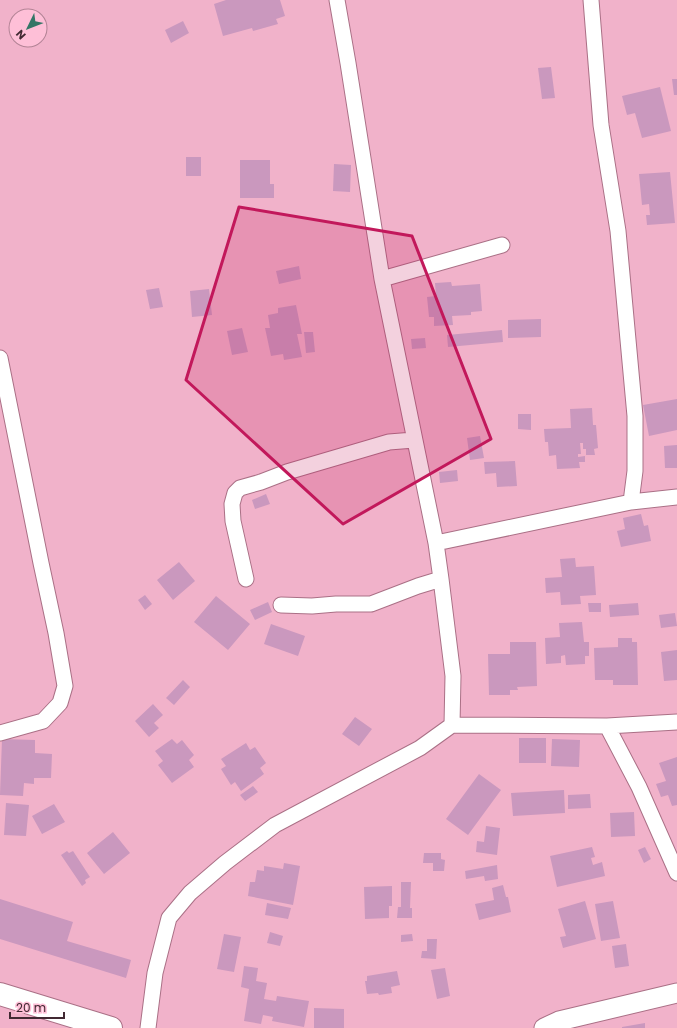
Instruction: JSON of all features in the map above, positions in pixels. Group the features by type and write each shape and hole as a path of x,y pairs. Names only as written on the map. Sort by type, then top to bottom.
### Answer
{"main road":[{"path":"0,994 111,1028"}],"street":[{"path":"337,0 382,280 436,543 452,676 452,726"},
{"path":"591,0 601,125 618,231 636,416 635,471 631,502"},
{"path":"382,280 502,245"},
{"path":"0,358 56,633 65,686 60,703 43,721 0,733"},
{"path":"246,579 233,521 232,504 235,493 240,488 287,472 390,442 414,440"},
{"path":"436,543 631,502 677,497"},
{"path":"281,605 312,606 371,604 441,579"},
{"path":"148,1028 155,973 169,918 190,893 225,863 275,825 420,748 452,726 607,726 677,722"},
{"path":"607,726 639,788 677,873"},
{"path":"544,1028 559,1021 677,993"}],"highlighted area":[{"path":"239,207 412,236 491,439 343,524 186,380"}],"building":[{"path":"226,0 280,0 285,16 276,19 278,24 253,31 252,28 223,36 214,4"},
{"path":"183,21 189,33 171,43 165,30"},
{"path":"551,67 555,98 542,99 538,68"},
{"path":"672,79 677,79 677,95 674,95"},
{"path":"660,87 671,131 642,138 635,113 627,115 622,96"},
{"path":"186,157 201,157 201,176 186,176"},
{"path":"240,160 270,160 270,184 274,184 274,198 240,198"},
{"path":"334,164 351,165 350,192 333,191"},
{"path":"670,172 675,223 647,225 646,215 650,215 649,204 642,205 639,174"},
{"path":"299,266 301,279 279,284 276,271"},
{"path":"451,282 452,286 480,284 482,311 471,312 471,315 452,316 453,325 434,326 434,317 429,317 427,297 436,296 435,283"},
{"path":"159,288 163,307 150,309 146,290"},
{"path":"209,289 212,315 192,317 190,291"},
{"path":"296,305 302,334 297,334 302,357 284,360 283,354 271,356 265,328 270,328 268,315 278,313 278,308"},
{"path":"541,319 541,337 508,338 508,320"},
{"path":"242,328 248,352 232,355 227,331"},
{"path":"502,330 503,342 448,347 447,335"},
{"path":"304,332 313,332 315,352 306,353"},
{"path":"425,338 426,348 412,349 411,339"},
{"path":"677,399 677,430 649,436 643,405"},
{"path":"592,408 593,425 596,425 598,448 594,449 595,455 586,455 586,449 583,449 583,443 580,443 581,454 578,454 578,457 585,456 585,462 579,462 580,468 557,469 556,455 549,456 548,442 545,442 544,429 571,428 570,409"},
{"path":"518,414 531,414 531,430 518,429"},
{"path":"480,436 484,458 470,460 467,438"},
{"path":"677,445 677,468 665,468 664,446"},
{"path":"515,461 517,486 497,487 496,473 485,474 484,462"},
{"path":"457,470 458,481 440,483 439,472"},
{"path":"266,494 270,504 255,509 252,500"},
{"path":"641,514 644,526 648,525 651,541 621,547 617,531 625,529 623,518"},
{"path":"575,558 576,567 594,566 596,595 580,596 581,604 561,605 560,592 546,593 545,578 562,577 560,559"},
{"path":"179,562 195,581 173,600 157,580"},
{"path":"145,595 152,604 145,610 138,600"},
{"path":"216,596 250,624 228,650 194,622"},
{"path":"268,602 272,612 255,620 250,610"},
{"path":"588,603 601,603 601,612 589,612"},
{"path":"638,603 639,615 610,617 609,605"},
{"path":"675,613 677,626 661,628 659,615"},
{"path":"582,622 584,642 589,642 589,656 585,656 585,664 566,665 565,655 561,656 561,663 546,664 545,638 560,637 559,623"},
{"path":"271,624 305,636 298,656 264,644"},
{"path":"618,638 632,638 632,642 637,642 638,685 613,685 613,680 595,680 594,648 618,647"},
{"path":"510,642 536,642 537,686 517,687 518,690 510,690 510,695 489,695 488,654 510,654"},
{"path":"677,650 677,680 664,681 661,652"},
{"path":"183,680 190,687 174,705 166,698"},
{"path":"153,704 163,715 154,723 159,728 149,737 135,721"},
{"path":"355,717 372,729 359,746 342,734"},
{"path":"519,738 546,738 546,763 519,763"},
{"path":"2,739 35,740 35,753 52,754 51,778 34,778 34,784 24,783 23,796 0,795"},
{"path":"172,739 177,744 182,740 194,755 189,760 194,767 172,783 158,765 163,761 155,751"},
{"path":"552,739 580,740 579,767 551,766"},
{"path":"246,743 250,750 255,747 266,763 260,768 264,774 241,791 235,782 231,785 221,769 226,766 221,759"},
{"path":"677,757 677,805 672,806 668,795 661,797 656,784 666,781 659,763"},
{"path":"479,774 501,790 468,835 446,819"},
{"path":"253,786 258,792 245,801 240,795"},
{"path":"564,790 565,813 513,816 511,793"},
{"path":"590,794 591,808 568,809 568,795"},
{"path":"6,803 29,805 26,836 4,835"},
{"path":"54,804 65,822 42,834 32,816"},
{"path":"634,812 635,836 611,837 610,813"},
{"path":"486,826 500,828 497,855 476,852 477,841 484,842"},
{"path":"113,832 130,853 104,874 87,853"},
{"path":"592,847 595,857 591,858 593,865 602,862 605,876 557,887 550,856"},
{"path":"645,847 651,859 644,863 638,850"},
{"path":"67,851 69,853 73,851 90,877 85,880 86,883 82,886 61,855"},
{"path":"424,853 441,853 441,859 445,860 444,871 433,871 433,863 423,863"},
{"path":"284,863 300,866 293,905 248,896 250,882 255,882 257,870 264,871 264,866 283,869"},
{"path":"497,865 498,879 485,881 484,876 466,879 465,871"},
{"path":"401,882 411,882 410,908 412,908 412,918 397,918 398,907 401,907"},
{"path":"503,885 506,897 508,897 511,912 479,920 475,904 494,900 492,888"},
{"path":"392,886 392,906 389,906 389,918 365,919 364,887"},
{"path":"0,899 73,922 67,941 131,960 126,978 0,939"},
{"path":"585,901 596,939 563,948 560,937 566,936 558,909"},
{"path":"613,901 620,938 601,941 595,904"},
{"path":"267,903 291,908 288,919 265,915"},
{"path":"270,932 283,936 280,946 267,943"},
{"path":"224,934 241,937 234,972 217,969"},
{"path":"412,934 413,941 401,942 401,935"},
{"path":"427,939 437,939 436,959 421,958 422,951 427,951"},
{"path":"626,944 629,966 615,968 612,946"},
{"path":"244,966 258,968 256,981 267,983 264,999 276,1001 277,996 309,1001 304,1027 272,1021 273,1017 263,1015 261,1024 244,1021 249,989 241,987"},
{"path":"445,968 450,996 437,999 431,970"},
{"path":"397,971 400,985 391,987 392,993 379,995 378,993 367,994 365,981 367,981 367,976"},
{"path":"314,1008 344,1009 344,1028 314,1028"},
{"path":"645,1023 645,1028 622,1028 622,1027"}]}
